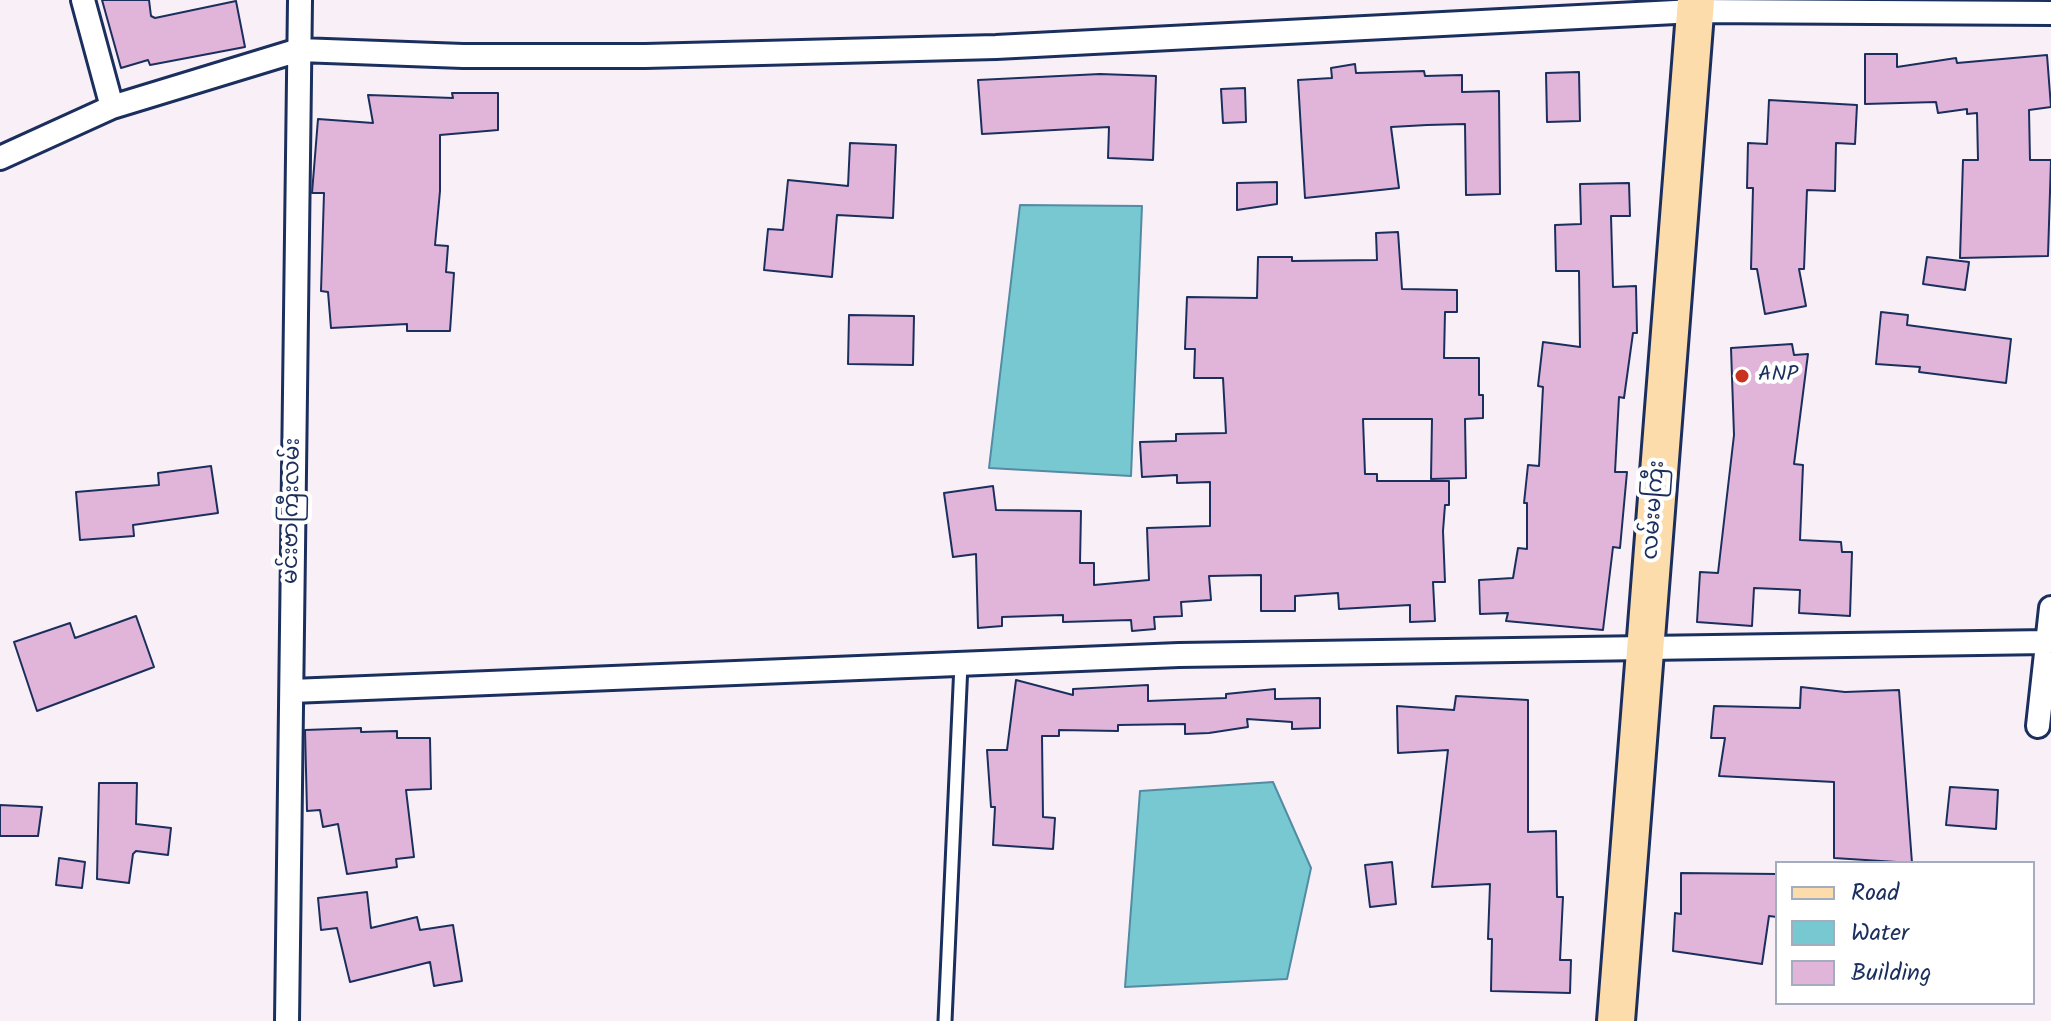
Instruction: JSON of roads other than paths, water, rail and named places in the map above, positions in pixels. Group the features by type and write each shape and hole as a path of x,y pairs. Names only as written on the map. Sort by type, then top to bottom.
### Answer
{"main road":[{"name":"လမ်းမကြီး","path":"1616,1021 1695,6"}],"street":[{"path":"83,0 112,107"},
{"name":"မင်းဗာကြီးလမ်း","path":"287,1021 300,0"},
{"path":"0,158 112,107 299,50 463,56 645,56 996,47 1695,6 2051,13"},
{"path":"2038,726 2051,608"},
{"path":"292,691 1179,655 2047,642"}],"lane":[{"path":"945,1021 961,664"}],"water":[{"path":"1020,205 1142,206 1131,476 989,468"},
{"path":"1273,782 1311,868 1287,979 1125,987 1140,791"}],"place":[{"name":"ANP","path":"1742,376"}]}
